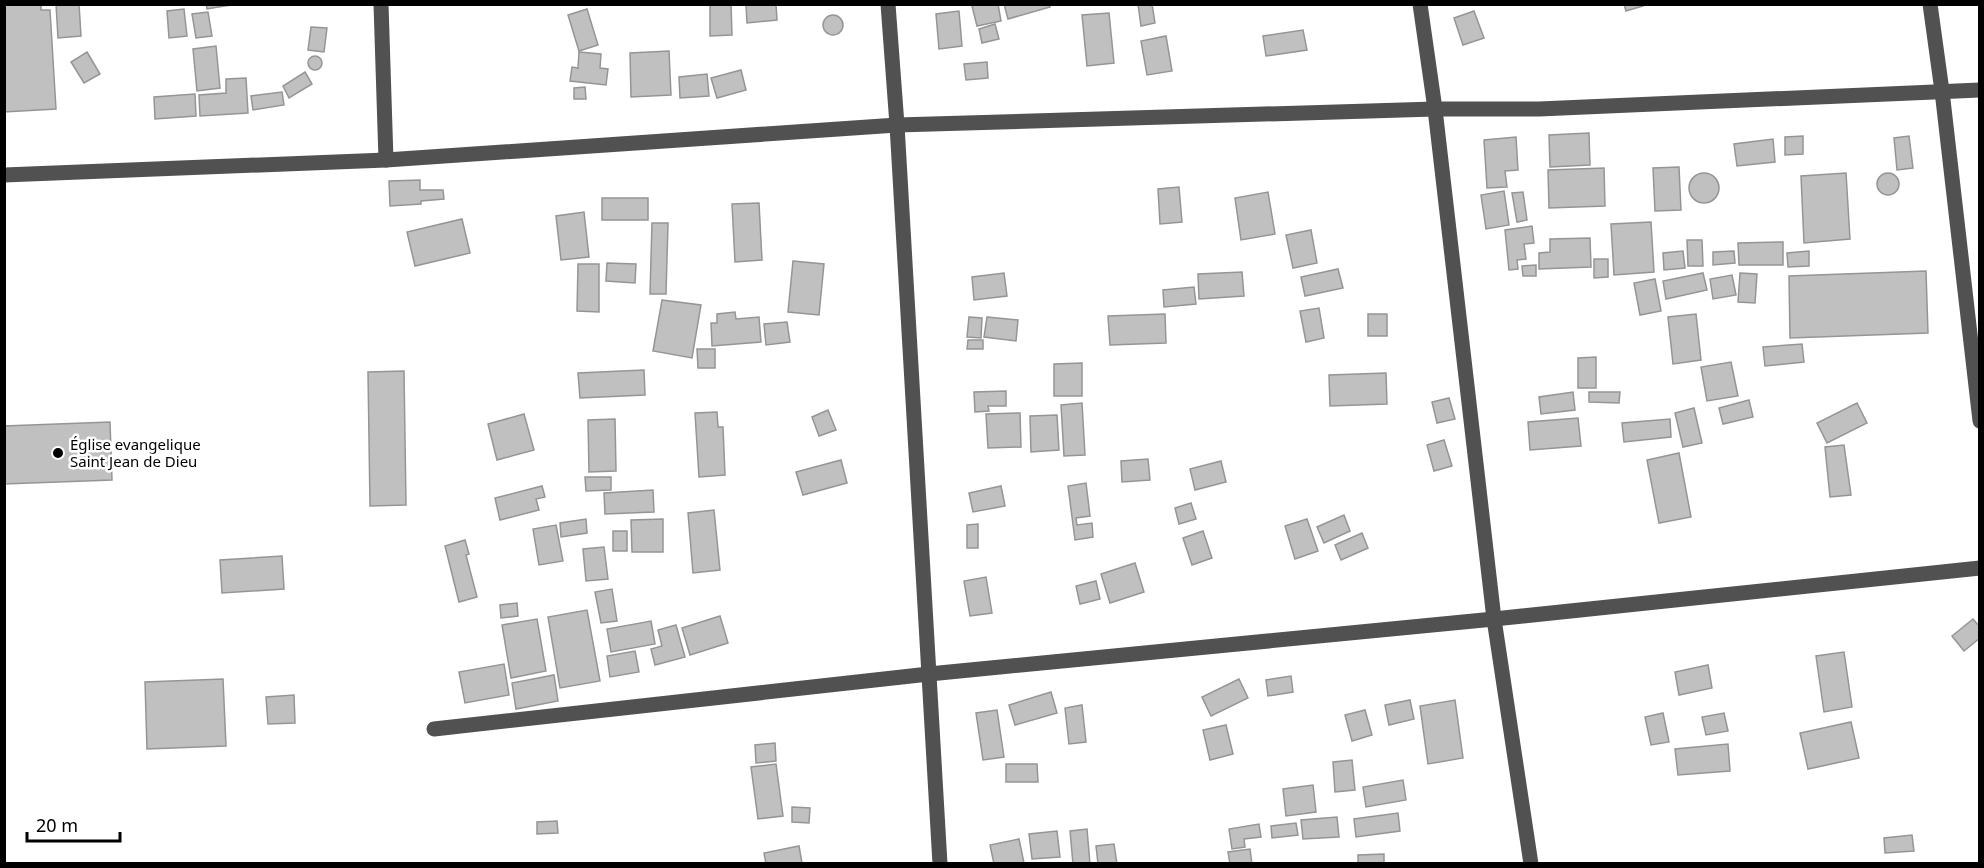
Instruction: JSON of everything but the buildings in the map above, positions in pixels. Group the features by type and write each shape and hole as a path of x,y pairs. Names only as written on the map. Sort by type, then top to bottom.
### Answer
{"street":[{"path":"381,4 386,160"},
{"path":"888,4 940,864"},
{"path":"1420,4 1435,109 1494,619 1531,864"},
{"path":"1930,4 1980,422"},
{"path":"4,175 386,160 897,125 1435,109 1539,109 1980,90"},
{"path":"434,729 929,674 1494,619 1980,568"}],"place":[{"name":"Église evangelique Saint Jean de Dieu","path":"58,453"}]}
